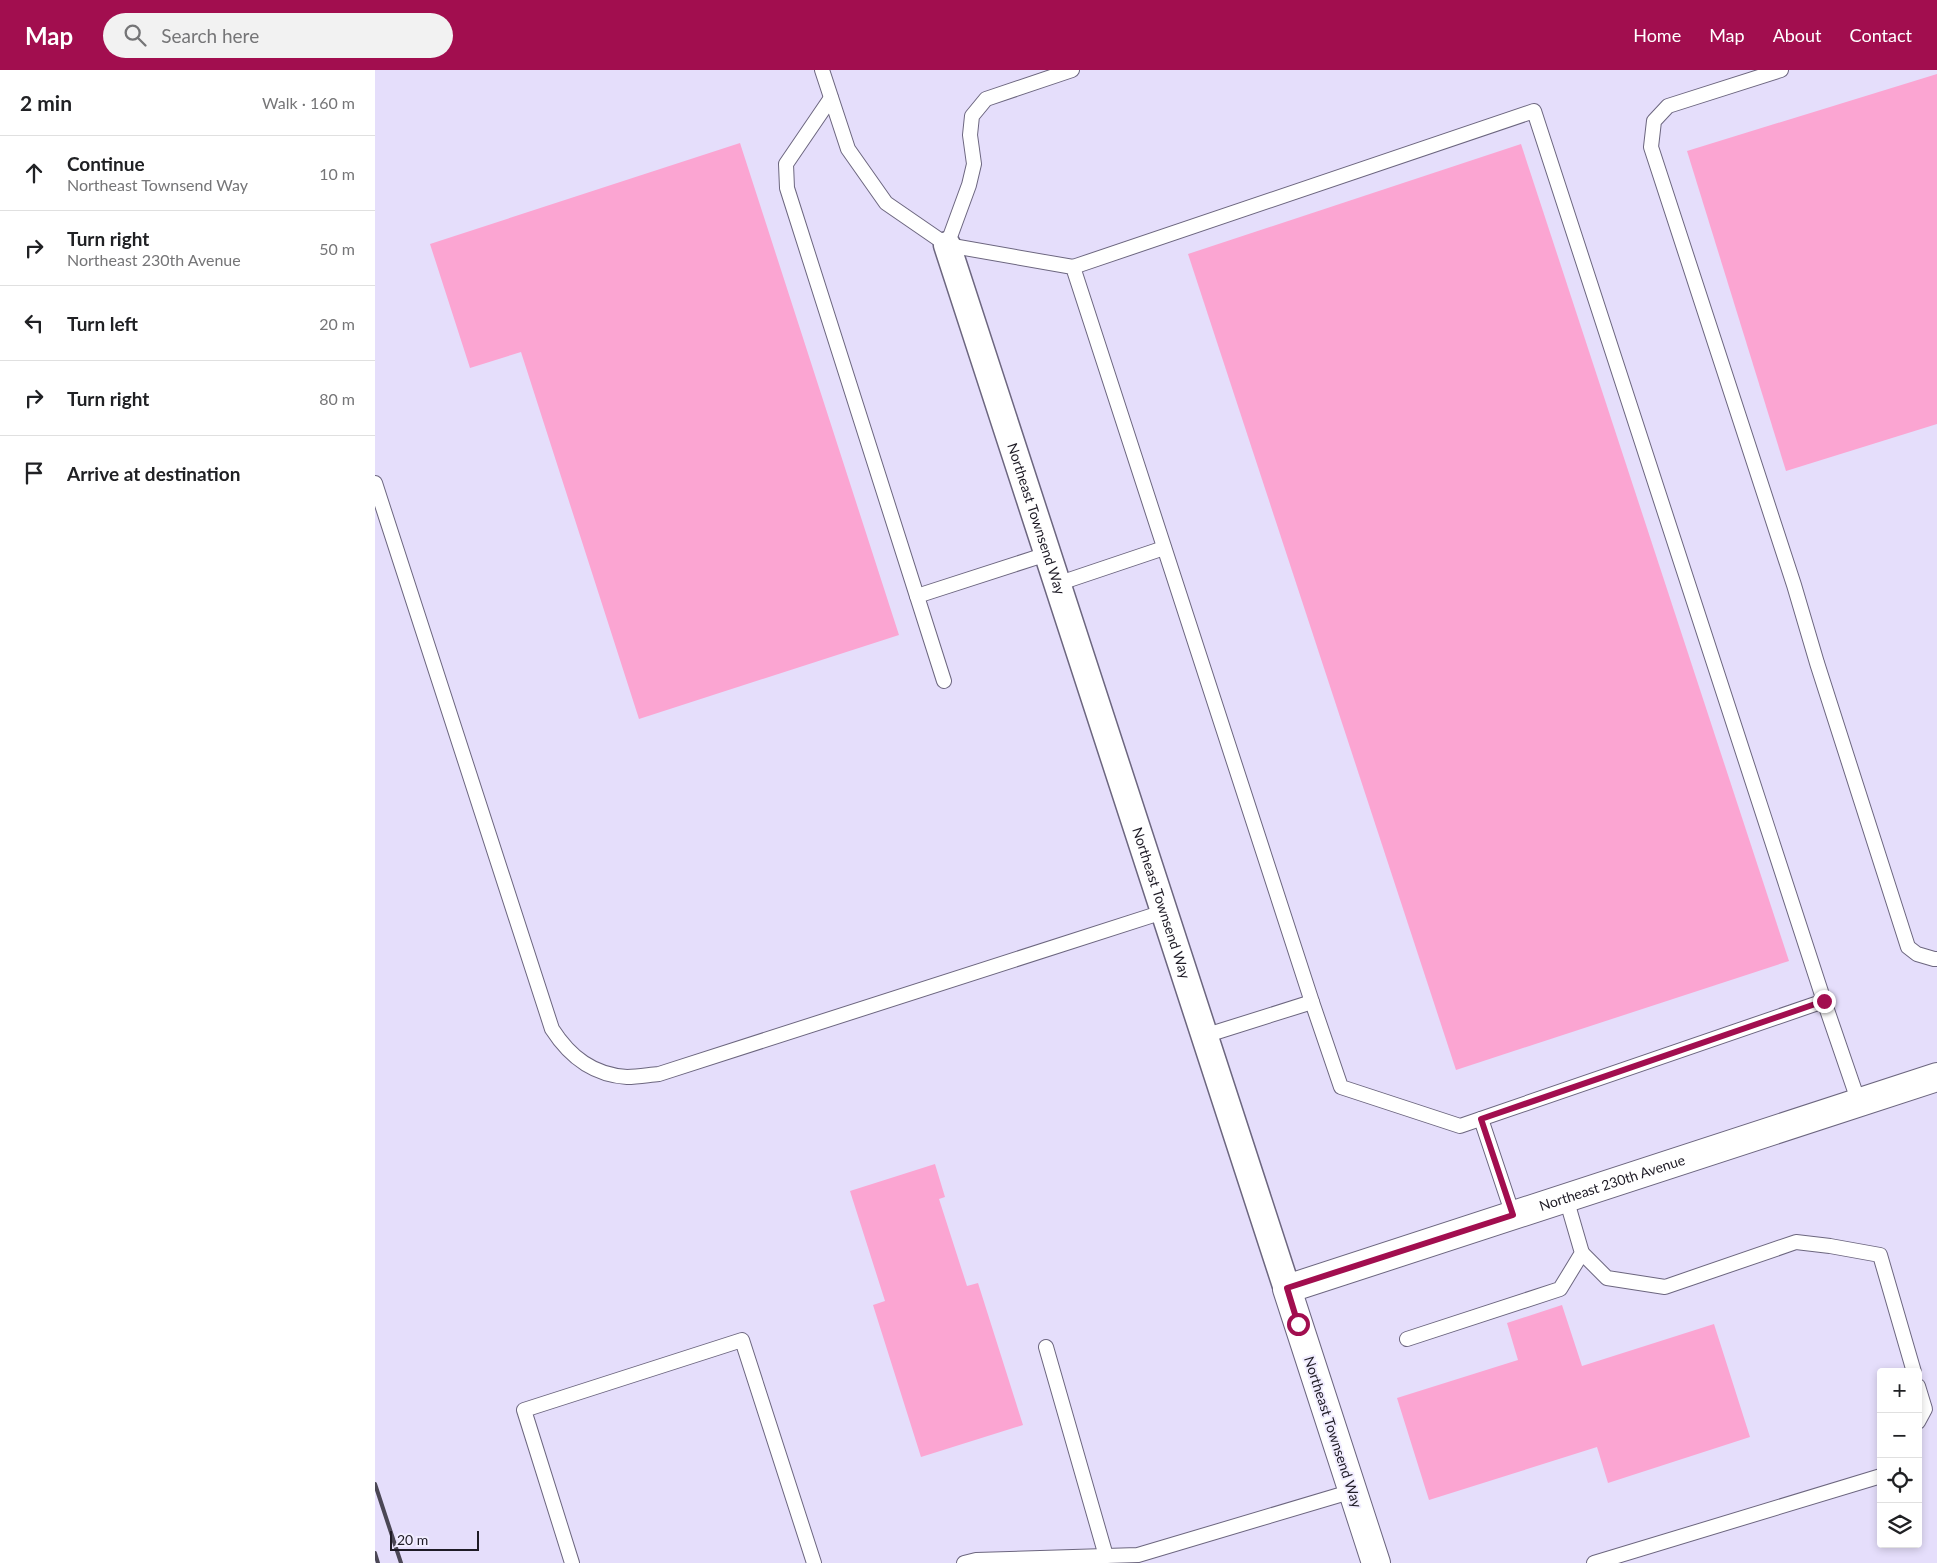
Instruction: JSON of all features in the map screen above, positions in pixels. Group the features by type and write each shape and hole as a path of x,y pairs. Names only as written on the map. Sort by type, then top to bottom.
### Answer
{"street":[{"name":"Northeast Townsend Way","path":"947,245 1376,1563"},
{"name":"Northeast 230th Avenue","path":"1287,1288 1937,1077"}],"lane":[{"path":"822,70 848,149 886,203 947,245 1073,267 1534,111 1824,1001 1859,1102"},
{"path":"947,245 975,164 970,135 972,116 986,99 1072,70"},
{"path":"1781,70 1668,106 1654,121 1651,147 1794,585 1817,663 1908,946 1917,954 1936,962"},
{"path":"831,98 787,164 787,188 944,681"},
{"path":"1073,267 1341,1087 1460,1126 1824,1001"},
{"path":"375,483 552,1029 563,1046 581,1062 605,1073 620,1076 659,1074 1163,912"},
{"path":"1057,584 1164,548"},
{"path":"917,596 1047,554"},
{"path":"1205,1036 1312,1002"},
{"path":"1481,1119 1513,1215"},
{"path":"1566,1198 1582,1253 1607,1278 1665,1287 1796,1242 1880,1255 1913,1368"},
{"path":"1407,1339 1559,1289 1582,1253"},
{"path":"572,1563 524,1410 742,1340 814,1563"},
{"path":"1046,1347 1106,1556"},
{"path":"1922,1399 1925,1409 1922,1415"},
{"path":"1594,1563 1877,1477"},
{"path":"964,1563 976,1560 1139,1555 1353,1491"}],"building":[{"path":"1937,74 1937,424 1786,471 1687,151"},
{"path":"740,143 899,635 639,719 521,352 470,368 430,244"},
{"path":"1521,144 1789,961 1456,1070 1188,254"},
{"path":"935,1164 945,1197 939,1199 967,1286 978,1283 1023,1425 921,1457 873,1305 885,1301 850,1191"},
{"path":"1562,1305 1582,1366 1714,1324 1750,1437 1608,1483 1597,1447 1429,1500 1397,1398 1518,1360 1507,1323"}],"railway":[{"path":"375,1484 401,1563"},
{"path":"375,1553 378,1563"}],"route":[{"path":"1298,1324 1287,1288 1513,1215 1481,1119 1824,1001"}]}
